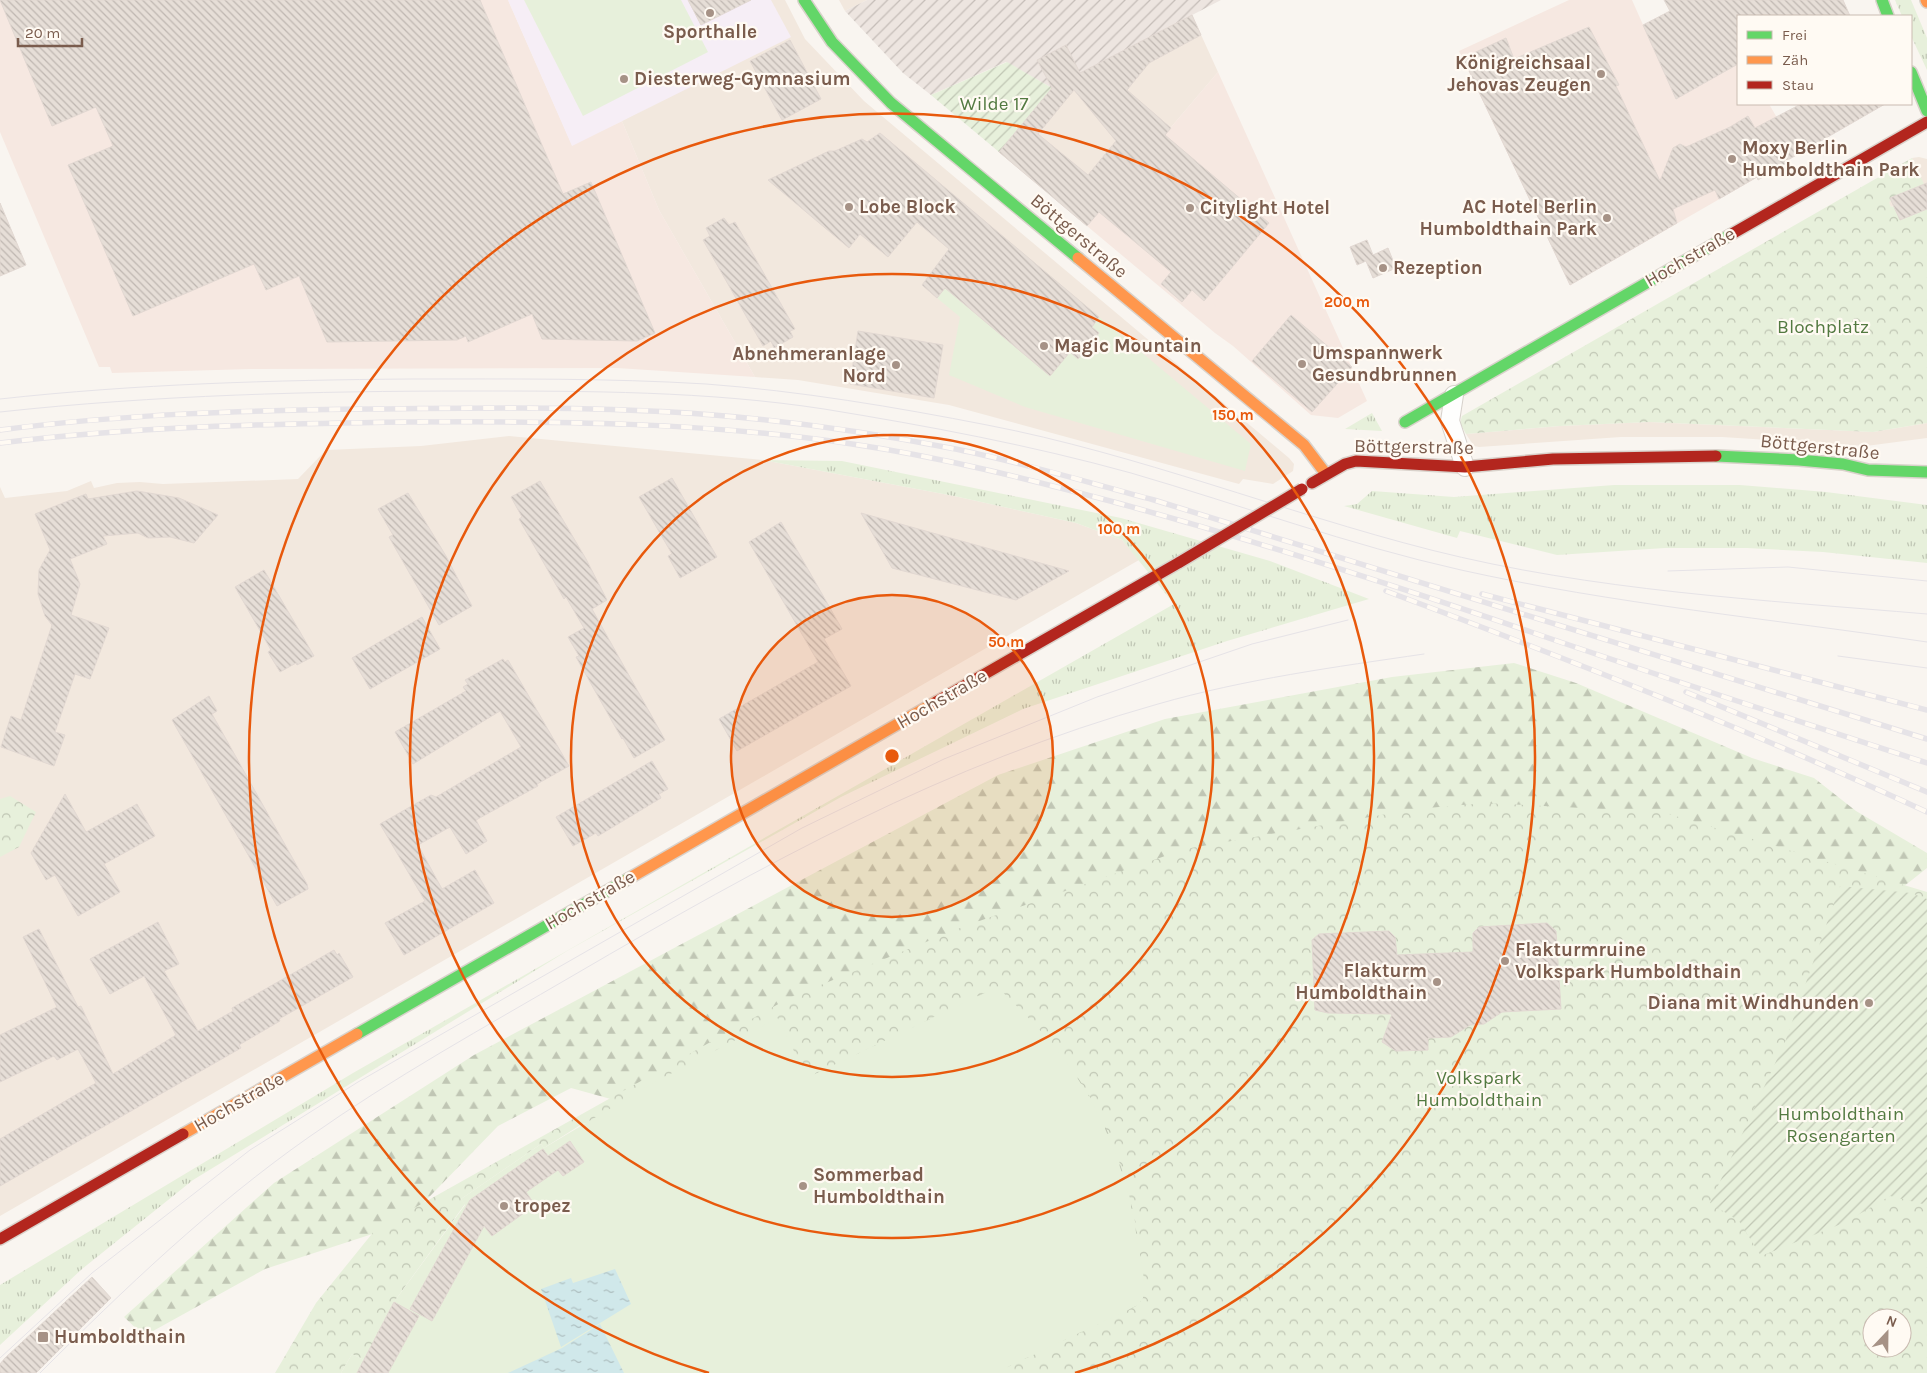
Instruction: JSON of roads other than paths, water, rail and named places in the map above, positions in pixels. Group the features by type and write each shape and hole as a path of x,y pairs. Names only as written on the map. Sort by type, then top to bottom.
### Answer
{"street":[{"name":"Böttgerstraße","path":"804,0 821,28 869,83 891,103 1304,445 1326,474 1356,460 1464,467 1553,459 1688,455 1799,460 1843,464 1868,470 1927,472"},
{"path":"1882,0 1888,15"},
{"path":"1912,74 1927,111"},
{"name":"Hochstraße","path":"1405,422 1927,122"},
{"path":"1454,395 1450,421 1464,467"},
{"name":"Böttgerstraße","path":"1912,470 1927,462"},
{"name":"Hochstraße","path":"0,1239 1180,562 1326,474"}],"water":[{"path":"615,1269 631,1304 561,1347 541,1289 571,1278 573,1283"},
{"path":"600,1324 624,1373 508,1373 562,1348"}],"tram line":[{"path":"0,399 154,386 360,380 522,379 632,381 706,384 777,391 918,412 1043,437 1155,467 1375,535 1492,564 1616,585 1927,614"},
{"path":"0,412 176,398 412,391 648,393 780,403 902,422 1093,463 1172,485 1378,549 1461,570 1635,602 1927,642"},
{"path":"1668,571 1788,567 1927,581"},
{"path":"0,1358 92,1273 250,1150 358,1082 802,828 944,759 1097,697 1252,644 1348,620"},
{"path":"40,1373 136,1279 203,1219 309,1137 407,1073 473,1033 715,894 786,856 857,820 930,787 1004,756 1080,728 1158,704 1224,687 1290,674 1424,654"},
{"path":"1838,656 1927,668"}],"railway":[{"path":"0,430 93,420 233,412 455,408 660,411 826,427 950,448 1001,459 1154,500 1927,739"},
{"path":"0,443 152,429 406,422 518,422 630,424 741,431 885,449 984,469 1049,485 1271,547 1927,763"},
{"path":"1386,591 1658,696 1793,752 1927,812"},
{"path":"1482,594 1927,710"},
{"path":"1686,692 1927,792"}],"place":[{"name":"Sporthalle","path":"710,13"},
{"name":"Königreichsaal Jehovas Zeugen","path":"1601,74"},
{"name":"Diesterweg-Gymnasium","path":"624,79"},
{"name":"Moxy Berlin Humboldthain Park","path":"1732,159"},
{"name":"Lobe Block","path":"849,207"},
{"name":"Citylight Hotel","path":"1190,208"},
{"name":"AC Hotel Berlin Humboldthain Park","path":"1607,218"},
{"name":"Rezeption","path":"1383,268"},
{"name":"Magic Mountain","path":"1044,346"},
{"name":"Umspannwerk Gesundbrunnen","path":"1302,364"},
{"name":"Abnehmeranlage Nord","path":"896,365"},
{"name":"Flakturmruine Volkspark Humboldthain","path":"1505,961"},
{"name":"Flakturm Humboldthain","path":"1437,982"},
{"name":"Diana mit Windhunden","path":"1869,1003"},
{"name":"Sommerbad Humboldthain","path":"803,1186"},
{"name":"tropez","path":"504,1206"},
{"name":"Humboldthain","path":"43,1337"}],"park label":[{"name":"Wilde 17","path":"994,104"},
{"name":"Blochplatz","path":"1823,327"},
{"name":"Volkspark Humboldthain","path":"1479,1089"},
{"name":"Humboldthain Rosengarten","path":"1841,1125"}]}
